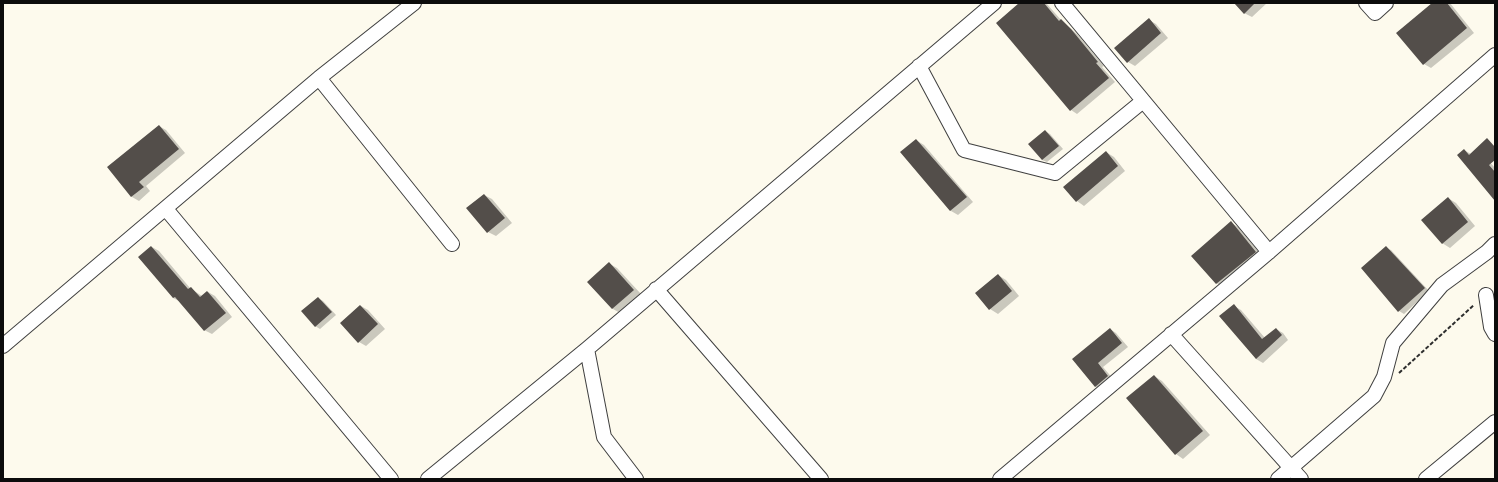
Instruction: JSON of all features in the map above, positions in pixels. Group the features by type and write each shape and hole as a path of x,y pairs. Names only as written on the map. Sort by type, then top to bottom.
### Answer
{"street":[{"path":"3,346 319,78 414,3"},
{"path":"428,479 587,349 994,3"},
{"path":"1062,3 1269,252"},
{"path":"1366,3 1375,13 1386,3"},
{"path":"1000,479 1269,252 1495,54"},
{"path":"920,66 964,150 1055,173 1143,101"},
{"path":"319,78 452,244"},
{"path":"166,209 391,479"},
{"path":"1278,479 1297,474 1374,396 1384,377 1393,343 1442,285 1487,252 1495,244"},
{"path":"656,289 821,479"},
{"path":"1486,295 1491,327 1495,334"},
{"path":"1171,334 1297,474"},
{"path":"587,349 604,437 636,479"},
{"path":"1426,479 1495,422"}],"path":[{"path":"1397,375 1486,295"}],"building":[{"path":"1019,3 1044,3 1059,21 1061,19 1071,29 1109,78 1070,111 996,23"},
{"path":"1234,3 1255,3 1244,14"},
{"path":"1432,3 1447,3 1467,28 1423,65 1396,33"},
{"path":"1149,18 1161,33 1127,63 1114,48"},
{"path":"159,125 179,149 139,182 144,187 131,197 107,167"},
{"path":"1045,130 1059,146 1042,160 1028,144"},
{"path":"1487,138 1495,147 1495,160 1489,165 1495,172 1495,201 1457,155 1464,149 1469,155"},
{"path":"916,139 967,197 950,211 900,152"},
{"path":"1106,151 1118,166 1076,202 1063,187"},
{"path":"484,194 505,218 487,233 466,208"},
{"path":"1448,197 1468,222 1442,244 1421,220"},
{"path":"1231,221 1256,252 1216,284 1191,256"},
{"path":"151,246 188,289 191,287 200,297 207,291 226,313 204,331 138,257"},
{"path":"1386,246 1425,288 1398,312 1361,268"},
{"path":"609,262 634,290 612,309 587,282"},
{"path":"998,274 1012,291 989,310 975,293"},
{"path":"318,297 332,312 315,327 301,311"},
{"path":"1234,304 1262,339 1276,328 1282,335 1256,359 1219,316"},
{"path":"360,305 378,324 358,343 340,323"},
{"path":"1110,328 1122,343 1098,363 1108,376 1095,387 1072,359"},
{"path":"1154,375 1203,431 1175,455 1126,398"}]}
